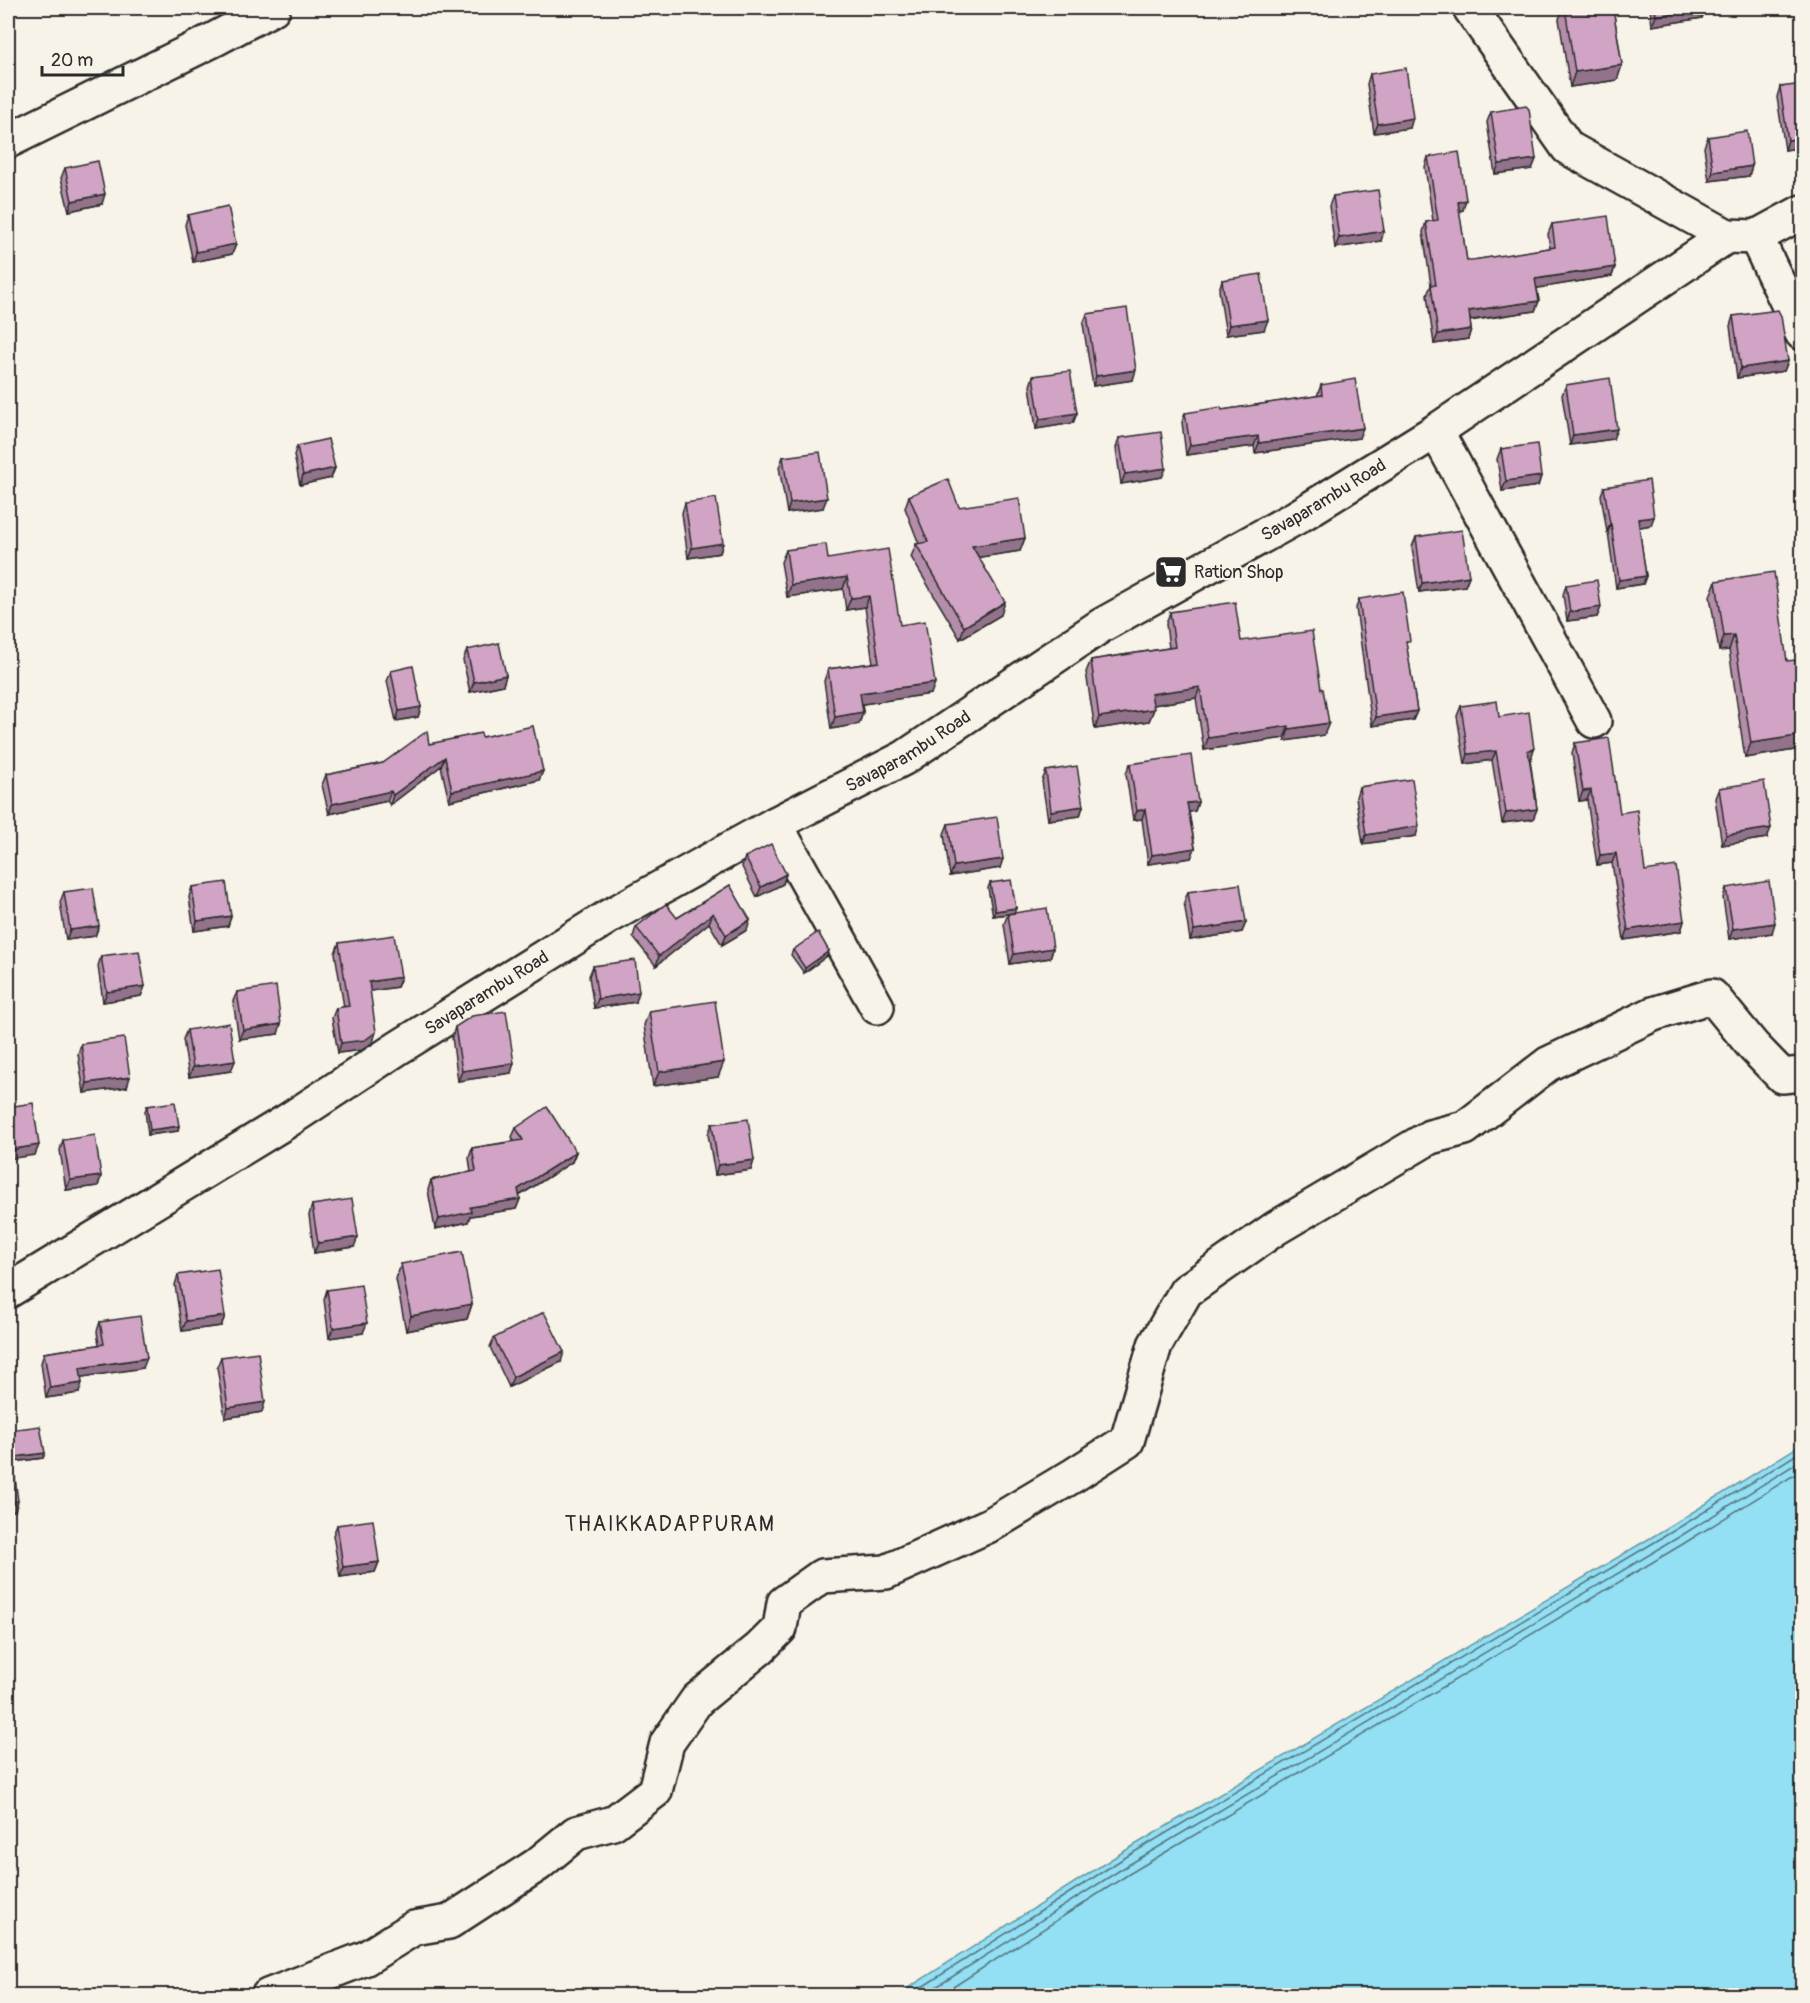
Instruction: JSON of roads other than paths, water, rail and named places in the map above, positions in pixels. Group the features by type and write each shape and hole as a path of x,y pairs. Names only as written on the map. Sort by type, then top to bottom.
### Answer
{"street":[{"path":"8,141 273,8"},
{"path":"1470,8 1568,148 1742,236 1803,333"},
{"name":"Savaparambu Road","path":"8,1291 287,1121 398,1048 608,917 776,824 904,758 1102,625 1297,517 1742,236 1803,212"},
{"path":"1436,431 1594,721"},
{"path":"776,824 877,1007"},
{"path":"268,1995 366,1958 414,1928 449,1922 537,1865 576,1833 613,1823 655,1791 667,1743 697,1700 760,1648 780,1628 784,1603 822,1576 886,1572 992,1524 1127,1441 1155,1345 1186,1291 1276,1228 1409,1149 1430,1137 1465,1128 1548,1064 1653,1014 1712,996 1753,1046 1782,1076 1803,1074"}],"water":[{"path":"1802,1444 1802,1995 897,1995 1118,1855 1672,1525"}],"place":[{"name":"Ration Shop","path":"1171,572"}],"district":[{"name":"THAIKKADAPPURAM","path":"670,1524"}]}
